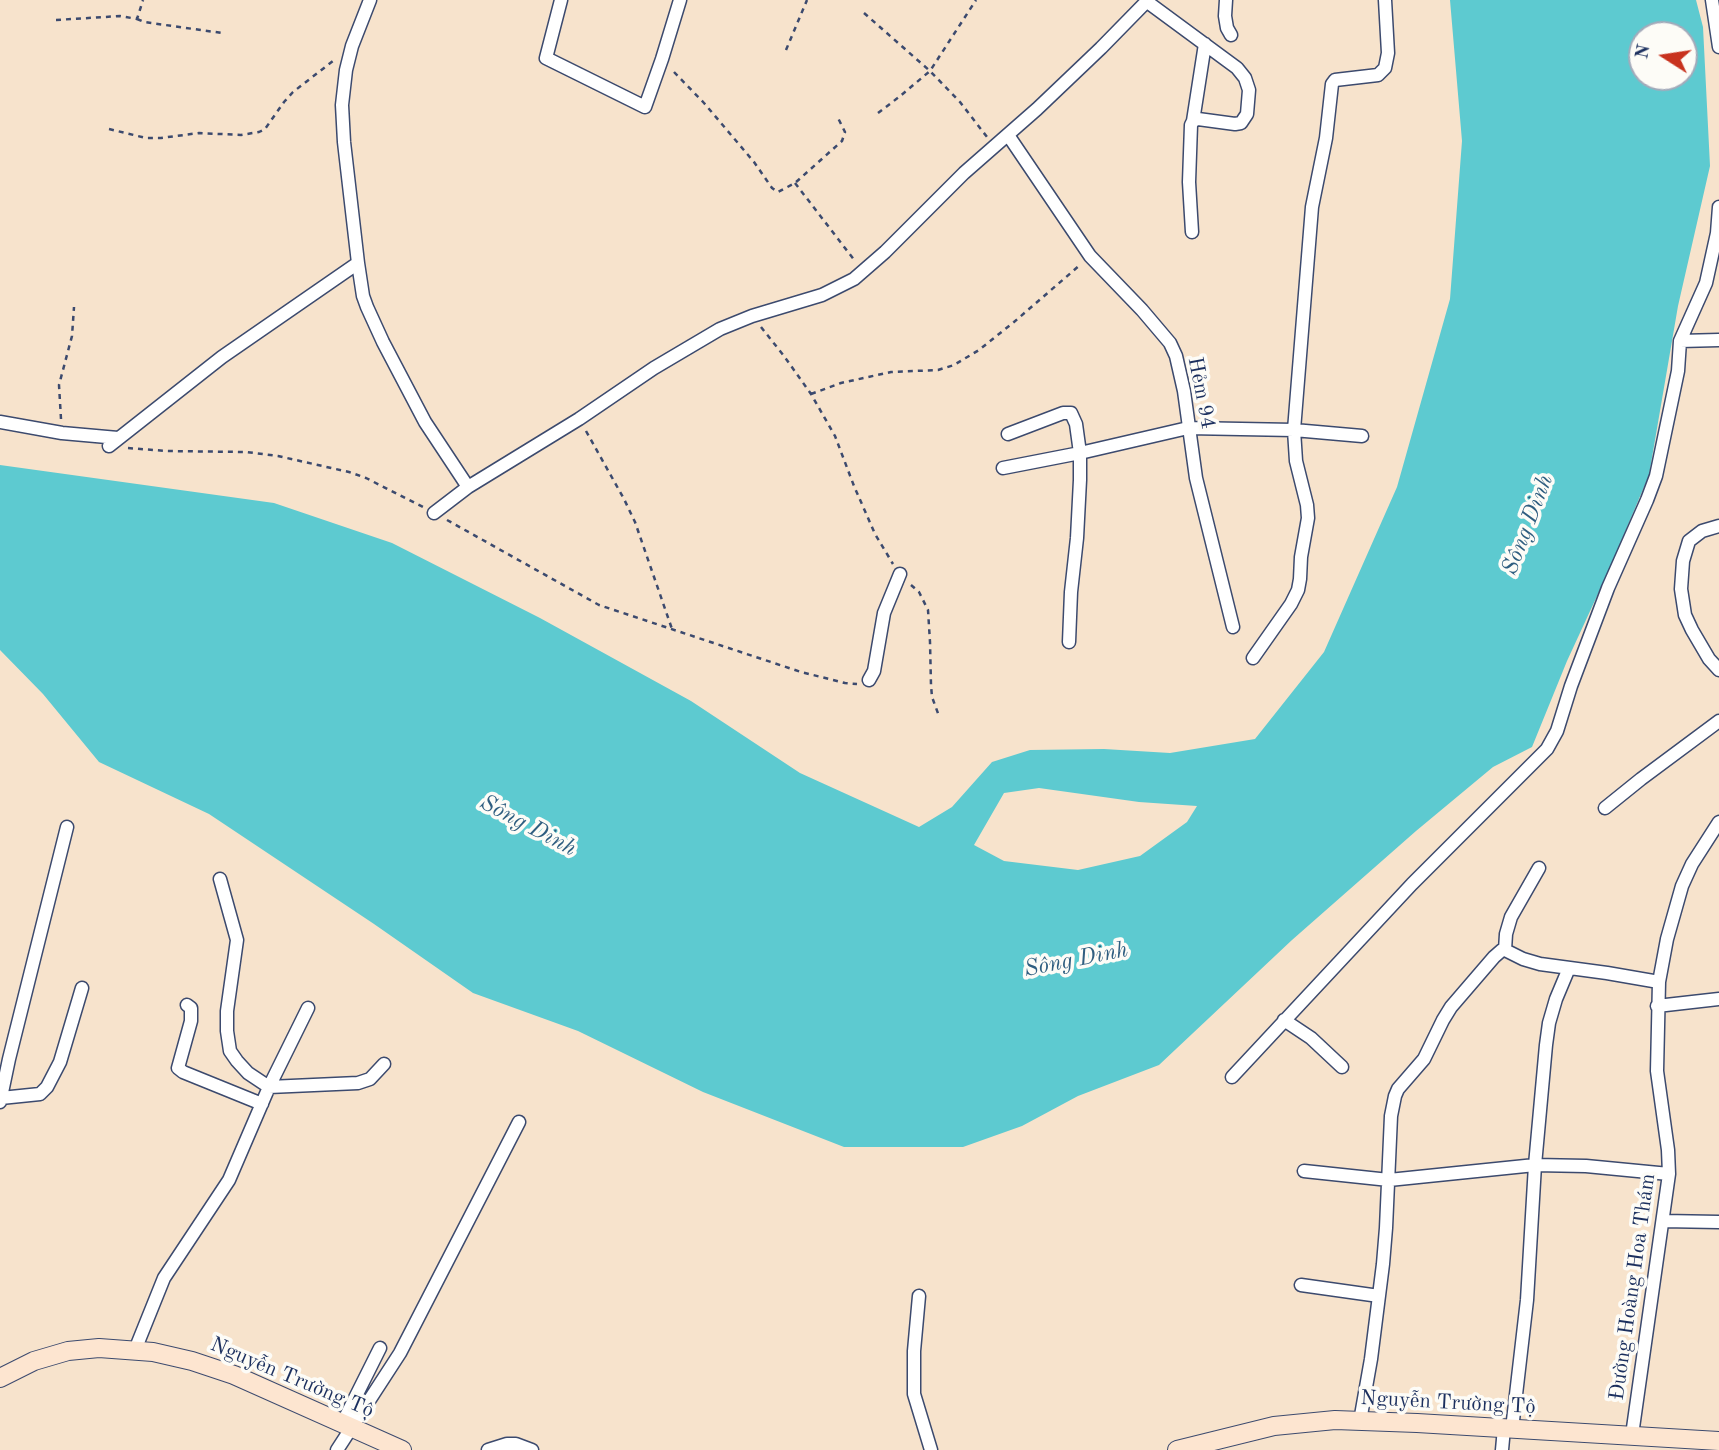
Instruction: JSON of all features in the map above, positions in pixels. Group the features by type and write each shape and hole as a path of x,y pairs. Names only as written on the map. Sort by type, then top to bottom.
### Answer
{"street":[{"path":"370,0 352,46 342,105 358,262 367,307 425,422 468,487"},
{"path":"561,0 546,58 645,107 680,0"},
{"path":"1226,0 1225,16 1231,35"},
{"path":"1253,657 1291,604 1300,579 1308,518 1296,461 1294,430 1312,207 1326,138 1332,84 1335,80 1378,75 1385,68 1388,54 1385,0"},
{"path":"1712,0 1719,47"},
{"path":"433,513 468,487 720,329 846,284 885,252 964,173 1101,48 1147,1 1242,73 1249,90 1248,107 1241,124 1204,119 1193,121"},
{"path":"1192,232 1190,131 1205,44"},
{"name":"Hẻm 94","path":"1008,135 1090,256 1170,343 1184,391 1196,478 1233,627"},
{"path":"1232,1077 1461,834 1547,749 1557,731 1604,598 1656,476 1678,371 1680,341 1706,284 1717,233 1719,207"},
{"path":"0,422 113,442 222,357 358,262"},
{"path":"1680,341 1719,340"},
{"path":"1008,434 1067,412 1073,416 1076,424 1080,453 1069,642"},
{"path":"1003,468 1188,428 1294,430 1362,436"},
{"path":"1719,526 1702,531 1689,541 1683,561 1681,589 1685,615 1692,630 1709,659 1719,670"},
{"path":"869,680 874,670 884,613 900,574"},
{"path":"1605,808 1719,721"},
{"name":"Đường Hoàng Hoa Thám","path":"1632,1435 1669,1174 1657,1071 1659,982 1667,939 1682,886 1692,864 1719,822"},
{"path":"68,827 0,1100 40,1094 47,1087 60,1062 82,988"},
{"path":"1505,950 1511,917 1539,868"},
{"path":"220,879 237,940 227,1011 230,1051 237,1061 248,1073 269,1087 358,1083 370,1079 384,1063"},
{"path":"1360,1421 1379,1296 1386,1228 1391,1116 1395,1096 1424,1059 1451,1007 1502,950 1531,962 1659,982"},
{"path":"1502,1450 1508,1429 1527,1300 1535,1165 1549,1023 1569,968"},
{"path":"1657,1006 1719,999"},
{"path":"187,1005 191,1008 191,1021 178,1068 262,1104"},
{"path":"135,1350 164,1278 229,1180 269,1087 308,1007"},
{"path":"1284,1020 1311,1038 1342,1067"},
{"path":"347,1426 400,1353 519,1122"},
{"path":"1304,1171 1389,1180 1535,1165 1586,1166 1669,1174"},
{"path":"1663,1221 1719,1222"},
{"path":"1301,1286 1379,1296"},
{"path":"919,1296 914,1351 914,1394 931,1450"},
{"name":"Nguyễn Trường Tộ","path":"0,1378 34,1362 68,1351 99,1348 170,1356 234,1375 402,1450"},
{"path":"337,1450 380,1348"},
{"name":"Nguyễn Trường Tộ","path":"1177,1450 1274,1426 1314,1421 1360,1421 1719,1441"},
{"path":"488,1450 507,1444 516,1444 532,1450"}],"path":[{"path":"137,19 143,0"},
{"path":"786,50 807,0"},
{"path":"878,113 930,71 976,0"},
{"path":"864,13 930,71 960,102 994,146"},
{"path":"56,20 120,16 222,33"},
{"path":"109,129 146,138 199,133 241,135 259,132 265,129 293,92 352,46"},
{"path":"662,59 704,103 778,192 795,183 842,141 845,132 837,117"},
{"path":"795,183 864,271"},
{"path":"811,394 841,383 891,372 938,370 954,365 1014,322 1090,256"},
{"path":"62,433 59,385 72,336 74,307"},
{"path":"752,316 811,394 835,436 884,552 900,574 919,592 928,610 932,697 939,716"},
{"path":"579,419 635,522 673,630"},
{"path":"113,442 167,452 246,452 278,456 349,472 433,513 599,605 832,681 852,684 869,680"}],"water":[{"name":"Sông Dinh","path":"1450,0 1696,0 1703,27 1710,166 1678,306 1649,475 1532,747 1493,767 1416,831 1292,940 1159,1065 1078,1096 1022,1126 963,1147 844,1147 703,1092 578,1031 473,993 209,814 99,762 43,694 0,650 0,465 274,503 392,543 540,618 691,701 800,773 919,827 952,807 992,762 1030,750 1104,749 1170,753 1255,739 1324,652 1397,487 1450,299 1462,141","holes":["1039,788 1139,802 1197,806 1187,822 1140,856 1078,870 1004,861 974,845 1004,793"]}]}
